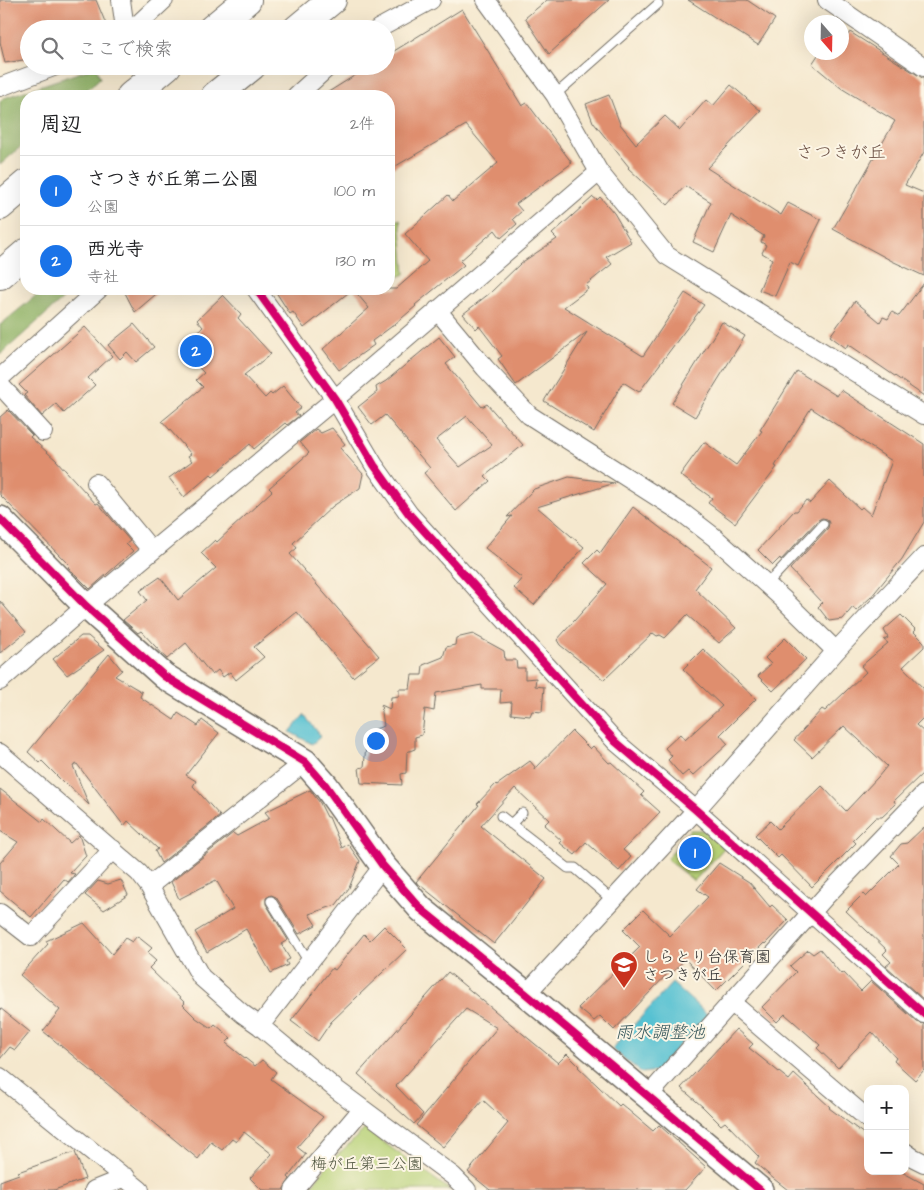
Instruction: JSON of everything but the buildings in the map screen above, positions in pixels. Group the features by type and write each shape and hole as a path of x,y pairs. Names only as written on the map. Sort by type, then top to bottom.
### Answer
{"highway":[{"path":"223,20 247,0"},
{"path":"308,20 332,0"},
{"path":"138,90 156,75"},
{"path":"223,90 241,75"},
{"path":"0,206 20,189"},
{"path":"0,275 20,258"}],"street":[{"path":"121,0 123,20"},
{"path":"143,20 164,0"},
{"path":"394,20 431,0"},
{"path":"486,0 555,95 599,172 666,255 924,415"},
{"path":"827,0 924,67"},
{"path":"0,86 31,75"},
{"path":"303,90 319,75"},
{"path":"0,681 86,606 335,399 599,172"},
{"path":"0,378 92,295"},
{"path":"260,295 335,399 374,465 409,514 616,742 696,810 924,1014"},
{"path":"437,310 485,368 529,415 684,514 714,537 767,584 836,651"},
{"path":"0,385 43,432"},
{"path":"96,483 152,551"},
{"path":"0,519 86,606 164,676 305,762 326,786 383,866 421,909 526,994 760,1190"},
{"path":"526,994 696,810 836,651 924,557"},
{"path":"0,753 139,873 149,886 201,977 243,1014 362,1109 454,1176 467,1190"},
{"path":"149,886 305,762"},
{"path":"649,1096 825,897 924,794"},
{"path":"0,913 31,937 113,849"},
{"path":"260,1026 383,866"},
{"path":"731,1002 864,1116"},
{"path":"0,1077 140,1190"},
{"path":"294,1190 362,1109"},
{"path":"909,1155 924,1163"},
{"path":"94,1190 126,1177"}],"lane":[{"path":"555,95 658,4"},
{"path":"767,584 823,524"},
{"path":"511,824 522,813"},
{"path":"500,816 568,868 575,868 612,900"},
{"path":"271,901 309,962"}],"green space":[{"path":"72,75 99,75 100,78 87,90 28,90"},
{"path":"20,93 20,147 0,165 0,101"},
{"path":"400,219 405,274 395,278 395,221"},
{"path":"37,295 67,295 0,355 0,325"},
{"path":"690,830 704,830 724,848 694,881 667,859"},
{"name":"梅が丘第三公園","path":"365,1129 450,1190 308,1190 331,1161"}],"water":[{"path":"304,715 321,736 312,744 290,732"},
{"name":"雨水調整池","path":"672,983 708,1015 656,1071 642,1073 612,1049"}],"tunnel":[{"path":"142,75 149,90"}],"cycle path":[{"path":"260,295 335,399 374,465 409,514 616,742 696,810 924,1014"},
{"path":"0,519 86,606 164,676 305,762 326,786 383,866 421,909 526,994 760,1190"}],"place":[{"name":"西光寺","path":"196,351"},
{"name":"さつきが丘第二公園","path":"695,853"},
{"name":"しらとり台保育園 さつきが丘","path":"624,989"}],"district":[{"name":"さつきが丘","path":"841,152"}]}
